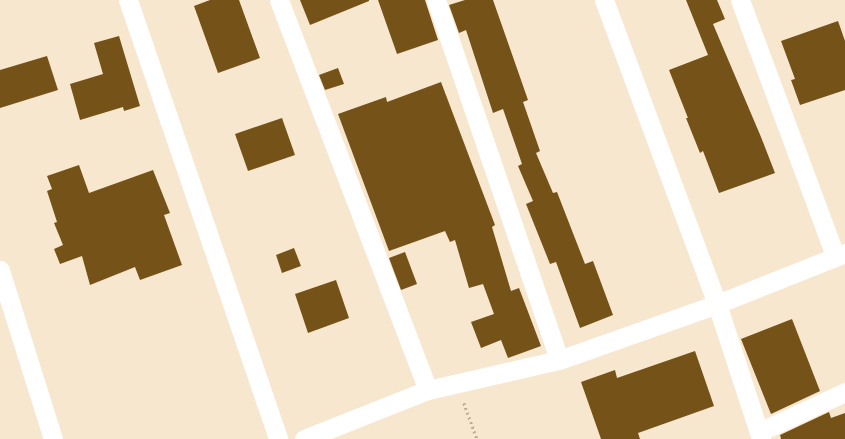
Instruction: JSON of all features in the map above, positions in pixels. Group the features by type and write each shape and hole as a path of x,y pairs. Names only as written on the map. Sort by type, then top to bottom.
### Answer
{"street":[{"path":"128,0 278,439"},
{"path":"279,0 428,390"},
{"path":"436,0 559,360"},
{"path":"604,0 717,304 760,436 845,392"},
{"path":"304,439 428,390 559,360 717,304 840,255 740,0"},
{"path":"0,270 53,439"}],"path":[{"path":"457,383 477,439"}],"building":[{"path":"210,0 239,0 260,58 218,73 194,6"},
{"path":"300,0 369,0 369,1 310,25"},
{"path":"378,0 425,0 438,40 397,54"},
{"path":"465,0 493,0 528,100 523,102 540,151 536,153 553,193 557,192 585,264 593,261 613,315 580,328 556,262 550,264 526,204 533,201 518,166 522,164 503,109 493,113 466,30 459,33 449,5"},
{"path":"686,0 717,0 725,19 713,24 775,173 719,193 703,151 700,153 669,70 708,55"},
{"path":"838,21 845,41 845,90 800,105 791,80 795,79 781,41"},
{"path":"119,36 140,106 124,111 123,107 80,120 70,84 103,74 94,43"},
{"path":"47,56 58,90 0,108 0,70"},
{"path":"338,68 344,84 325,90 319,75"},
{"path":"441,82 495,225 492,227 511,291 519,288 541,346 508,358 501,340 481,348 471,322 494,314 483,284 469,288 455,240 450,242 445,231 389,251 338,114 386,97 387,102"},
{"path":"282,118 295,155 248,171 235,134"},
{"path":"79,165 89,193 153,170 170,213 164,215 182,265 140,280 135,267 90,285 82,256 60,264 54,249 63,245 54,223 57,222 47,191 52,189 47,176"},
{"path":"294,248 301,266 282,273 276,255"},
{"path":"405,252 417,284 401,290 389,258"},
{"path":"336,280 349,318 308,333 295,294"},
{"path":"792,319 820,391 771,414 741,339"},
{"path":"695,351 714,406 638,433 640,439 601,439 581,382 615,370 617,378"},
{"path":"829,412 831,418 845,413 845,439 781,439 780,435"}]}
